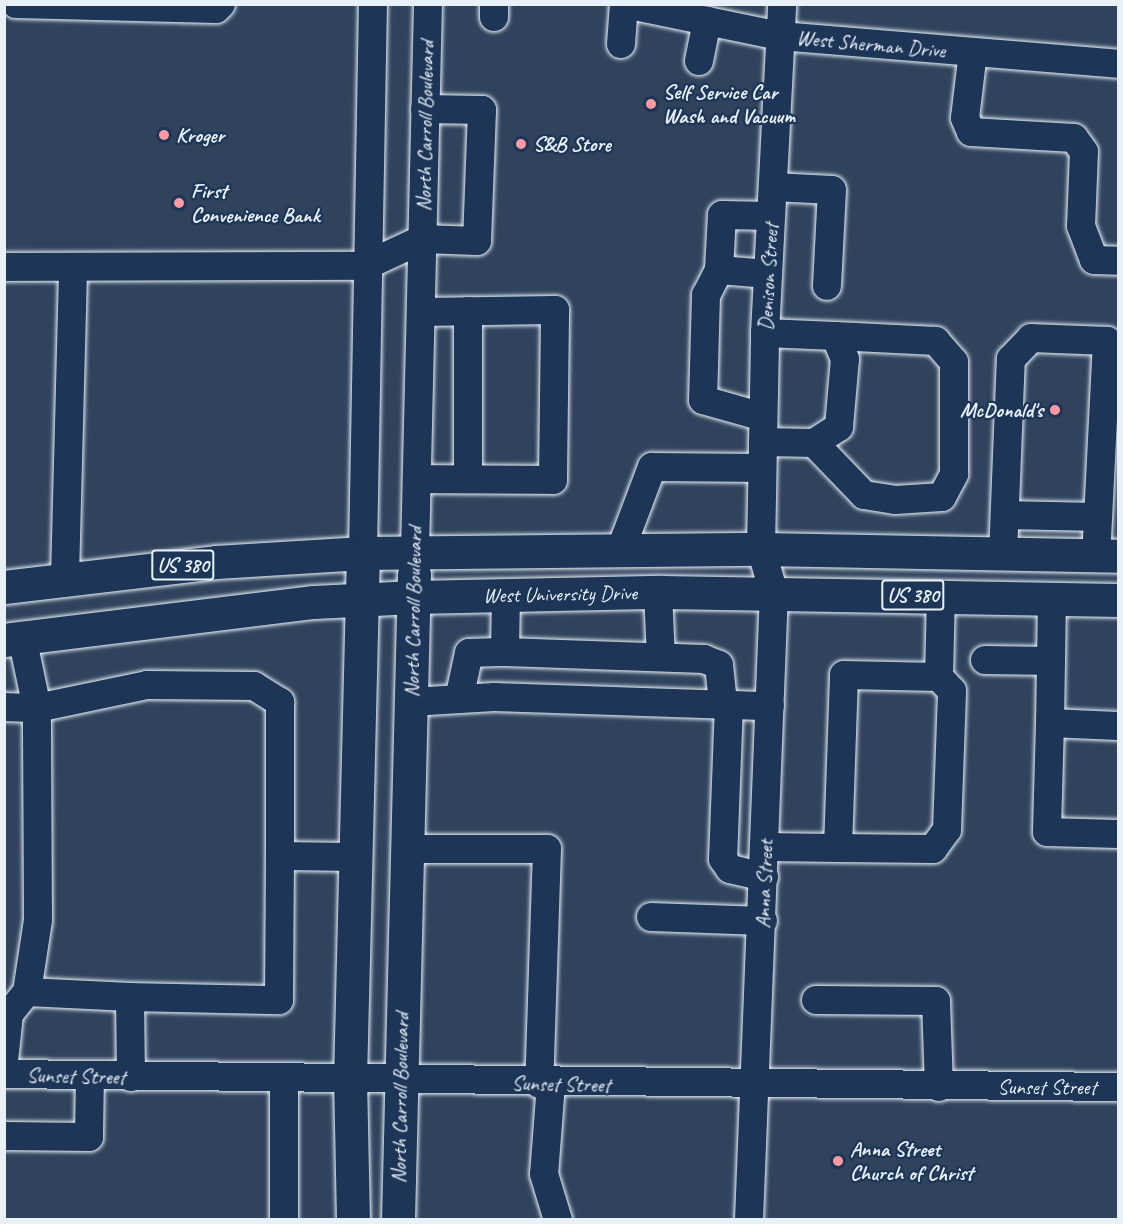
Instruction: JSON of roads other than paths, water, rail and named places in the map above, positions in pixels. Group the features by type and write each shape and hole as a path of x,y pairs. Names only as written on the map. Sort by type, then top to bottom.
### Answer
{"main road":[{"name":"West University Drive","path":"4,587 65,577 363,553 415,551 761,549 1107,556"},
{"name":"North Carroll Boulevard","path":"398,1220 415,551"},
{"path":"353,1220 350,1080 363,553"},
{"name":"West University Drive","path":"13,639 362,600 414,597 658,592 1119,600"}],"street":[{"path":"16,4 221,4"},
{"path":"363,553 364,266 372,4"},
{"name":"North Carroll Boulevard","path":"415,551 428,4"},
{"path":"621,44 625,4"},
{"name":"West Sherman Drive","path":"625,4 780,36 1119,64"},
{"name":"Denison Street","path":"761,549 765,333 782,4"},
{"path":"699,61 707,21"},
{"path":"973,52 965,118 971,132 1074,138 1084,152 1081,226 1094,260 1119,261"},
{"path":"4,267 364,266 423,239 477,241 482,110 425,109"},
{"path":"773,187 832,190 827,286"},
{"path":"763,442 703,400 706,295 719,270 722,214 771,216"},
{"path":"65,577 72,267"},
{"path":"719,270 768,274"},
{"path":"417,480 537,480 541,310 421,312"},
{"path":"468,311 468,480"},
{"path":"765,333 936,342 954,362 954,474 942,497 895,500 864,495 814,443"},
{"path":"621,549 652,467 763,442 814,443 839,427 844,359 835,336"},
{"path":"1003,555 1011,359 1031,338 1113,341 1098,517 1107,556"},
{"path":"1005,515 1098,517"},
{"name":"Anna Street","path":"749,1220 757,1087 774,593 761,549"},
{"path":"658,592 661,657"},
{"path":"505,652 506,595"},
{"path":"765,847 933,849 948,830 952,691 939,677 941,596"},
{"path":"1052,598 1047,832 1119,834"},
{"path":"4,1062 9,1014 27,992 38,920 37,708 13,639"},
{"path":"459,699 469,653 505,652 704,659 719,665 726,704 727,753 723,859 730,869 764,877"},
{"path":"985,660 1051,661"},
{"path":"838,848 844,675 939,677"},
{"path":"4,707 37,708 147,685 254,686 280,702 279,1000 27,992"},
{"path":"411,702 459,699 770,706"},
{"path":"1050,723 1119,726"},
{"path":"407,849 547,849 544,1174 558,1220"},
{"path":"280,856 356,857"},
{"path":"651,917 763,921"},
{"path":"130,997 131,1077"},
{"path":"816,1000 936,1001 939,1087"},
{"name":"Sunset Street","path":"4,1074 757,1087 1119,1087"},
{"path":"4,1136 89,1137 90,1076"},
{"path":"284,1080 284,1220"}],"place":[{"name":"Self Service Car Wash and Vacuum","path":"651,104"},
{"name":"Kroger","path":"164,135"},
{"name":"S&B Store","path":"521,144"},
{"name":"First Convenience Bank","path":"179,203"},
{"name":"McDonald's","path":"1055,410"},
{"name":"Anna Street Church of Christ","path":"838,1161"}]}
